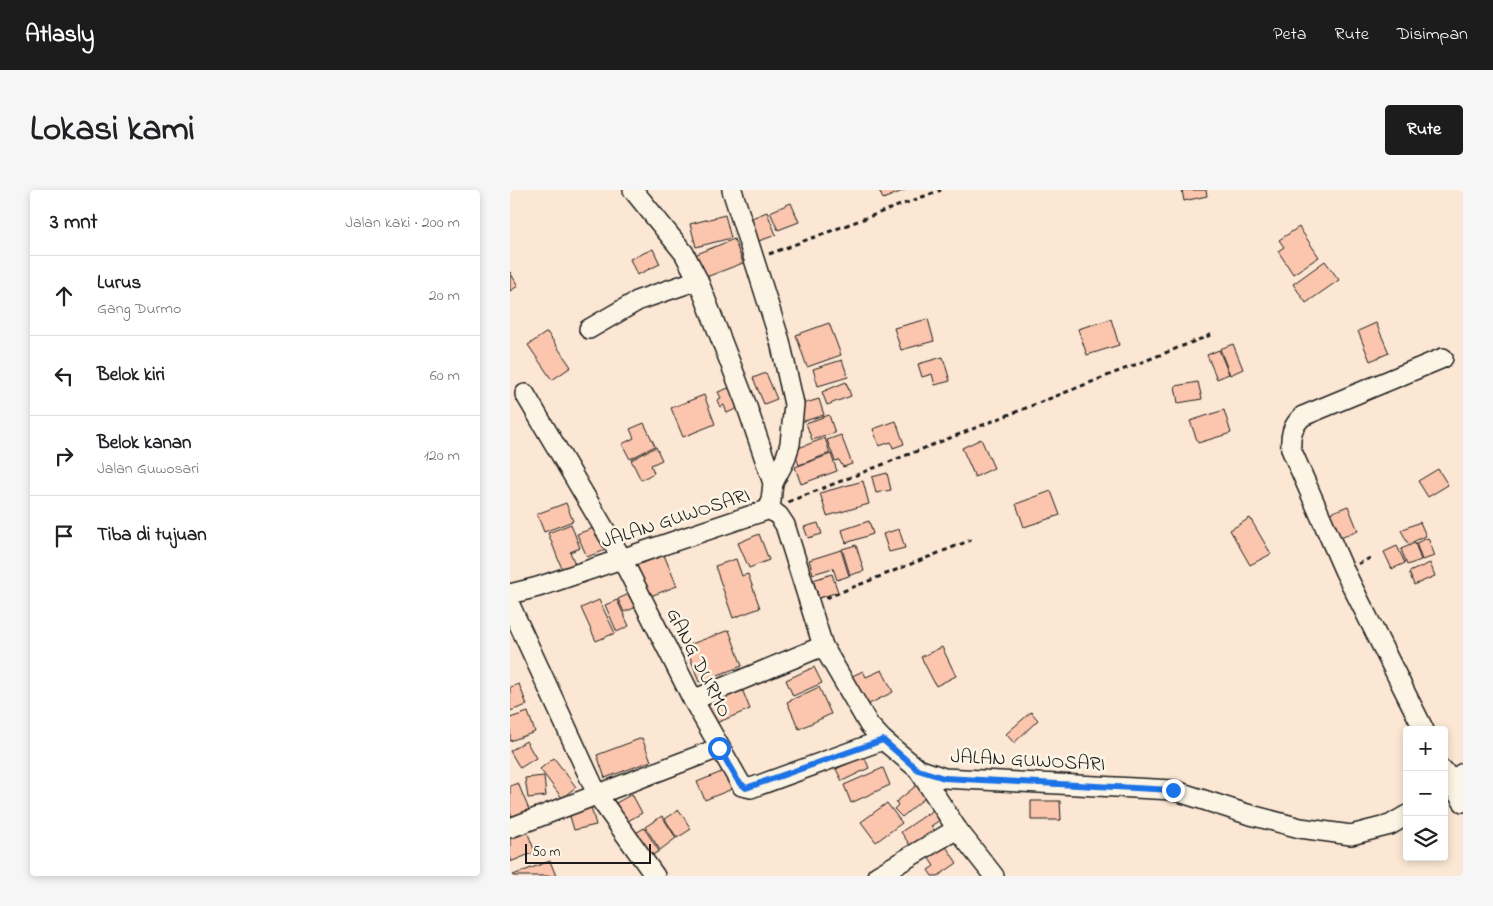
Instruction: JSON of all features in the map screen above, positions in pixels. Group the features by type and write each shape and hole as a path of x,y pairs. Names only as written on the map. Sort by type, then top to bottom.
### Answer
{"street":[{"path":"633,190 684,253 698,280 745,401 773,483"},
{"path":"732,190 780,341 794,404 790,444 786,460 773,483 770,509"},
{"path":"589,330 639,300 698,280"},
{"path":"1422,726 1344,570 1291,449 1290,437 1294,424 1303,416 1443,358"},
{"name":"GANG DURMO","path":"525,394 621,557 693,700 742,786 751,788 883,740"},
{"name":"JALAN GUWOSARI","path":"510,594 538,587 621,557 770,509 780,516 785,525 823,646 869,724 883,740 918,770 944,778 1173,790 1247,814 1300,828 1351,835 1390,825 1405,816"},
{"path":"510,605 598,796 655,876"},
{"path":"693,700 823,646"},
{"path":"510,828 598,796 719,748"},
{"path":"918,770 957,829 994,876"},
{"path":"1450,778 1463,802"},
{"path":"877,876 957,829"}],"path":[{"path":"754,259 941,190"},
{"path":"770,509 1213,334"},
{"path":"811,604 971,540"}],"building":[{"path":"879,190 905,190 883,199"},
{"path":"1182,190 1206,190 1207,196 1184,201"},
{"path":"791,203 799,222 778,230 770,212"},
{"path":"767,212 776,235 753,243 744,221"},
{"path":"725,215 731,238 696,247 690,224"},
{"path":"1299,227 1319,257 1293,274 1278,251 1284,247 1279,240"},
{"path":"734,239 743,263 701,279 692,256"},
{"path":"653,249 660,264 637,275 630,259"},
{"path":"1325,261 1339,280 1306,303 1293,284"},
{"path":"510,272 518,286 510,291"},
{"path":"928,319 934,341 901,350 894,328"},
{"path":"1111,319 1119,345 1087,355 1078,329"},
{"path":"829,323 841,355 807,367 796,335"},
{"path":"1376,323 1389,353 1370,361 1358,331"},
{"path":"547,332 571,367 552,380 528,345"},
{"path":"1233,344 1243,369 1230,375 1220,349"},
{"path":"1219,350 1229,374 1217,379 1207,355"},
{"path":"943,357 950,381 935,385 932,374 922,377 918,364"},
{"path":"842,360 848,377 818,386 813,369"},
{"path":"766,373 777,399 764,404 753,378"},
{"path":"846,382 851,396 827,405 822,392"},
{"path":"1198,382 1202,399 1178,403 1175,386"},
{"path":"734,386 742,406 727,413 724,405 720,407 717,400 721,398 718,392"},
{"path":"704,395 715,424 683,437 671,408"},
{"path":"819,399 824,415 801,422 796,406"},
{"path":"1224,410 1231,433 1198,443 1190,421"},
{"path":"829,415 835,433 812,440 806,423"},
{"path":"896,421 904,444 893,448 891,442 879,446 873,429"},
{"path":"644,423 655,446 630,459 622,444 634,438 630,429"},
{"path":"841,435 852,464 843,467 839,460 835,461 827,440"},
{"path":"825,438 830,453 799,465 793,450"},
{"path":"981,439 994,468 975,477 962,448"},
{"path":"656,447 662,460 651,465 654,473 641,480 631,460"},
{"path":"831,454 837,471 801,484 795,467"},
{"path":"1438,469 1448,485 1428,497 1418,481"},
{"path":"887,473 891,490 876,493 872,477"},
{"path":"863,481 869,504 827,516 820,493"},
{"path":"1051,491 1060,515 1024,527 1016,504"},
{"path":"566,503 573,521 544,532 537,514"},
{"path":"1348,506 1358,531 1335,540 1325,515"},
{"path":"1250,518 1271,554 1250,565 1230,530"},
{"path":"869,521 873,534 846,543 842,530"},
{"path":"1420,522 1426,536 1408,544 1401,530"},
{"path":"818,523 822,534 808,538 804,527"},
{"path":"571,524 580,548 570,552 575,564 562,569 548,533"},
{"path":"599,526 608,549 587,557 577,534"},
{"path":"899,529 905,548 889,552 883,534"},
{"path":"759,534 769,560 749,568 738,543"},
{"path":"1428,538 1435,556 1422,560 1416,543"},
{"path":"1415,543 1421,560 1407,565 1401,549"},
{"path":"856,545 864,571 850,575 842,549"},
{"path":"1397,546 1405,563 1392,569 1384,552"},
{"path":"841,550 849,576 837,580 833,568 813,574 809,560"},
{"path":"664,555 677,586 648,597 635,566"},
{"path":"736,559 742,576 748,574 760,608 733,618 715,566"},
{"path":"1430,563 1435,576 1414,585 1409,572"},
{"path":"832,574 838,592 819,598 813,580"},
{"path":"631,593 637,607 624,612 618,599"},
{"path":"599,600 615,633 596,641 581,608"},
{"path":"617,600 629,626 617,632 605,605"},
{"path":"729,630 742,666 699,682 686,646"},
{"path":"942,647 956,676 936,686 921,657"},
{"path":"814,667 822,683 793,696 786,680"},
{"path":"882,670 893,692 867,705 861,691 857,693 850,677 863,671 866,677"},
{"path":"519,684 527,705 510,711 510,687"},
{"path":"740,684 750,709 714,724 704,699"},
{"path":"819,687 831,714 799,729 787,702"},
{"path":"528,712 535,732 510,741 510,718"},
{"path":"1031,712 1038,720 1014,743 1006,734"},
{"path":"642,738 651,761 605,778 597,755"},
{"path":"526,741 536,758 520,768 510,751"},
{"path":"864,756 869,768 842,781 836,769"},
{"path":"554,758 576,787 562,798 540,769"},
{"path":"883,768 890,785 851,803 844,785"},
{"path":"724,771 732,789 705,800 697,782"},
{"path":"544,776 546,796 528,798 525,778"},
{"path":"518,783 530,812 513,819 510,812 510,786"},
{"path":"917,785 927,796 902,817 894,809 898,805 896,802"},
{"path":"632,794 642,813 626,822 616,803"},
{"path":"1031,801 1060,801 1061,820 1031,820"},
{"path":"887,803 902,823 876,842 861,822"},
{"path":"591,807 596,825 574,830 569,813"},
{"path":"936,808 943,818 931,826 938,835 914,851 901,832"},
{"path":"679,810 691,829 677,838 665,819"},
{"path":"662,816 676,838 660,850 645,827"},
{"path":"525,826 535,852 510,862 510,832"},
{"path":"644,828 659,851 653,855 649,850 642,854 631,836"},
{"path":"945,845 957,863 938,876 932,876 928,870 934,866 928,857"},
{"path":"550,861 556,876 513,876 513,875"}],"route":[{"path":"719,748 738,781 746,788 751,788 883,740 918,770 944,778 1173,790"}]}
